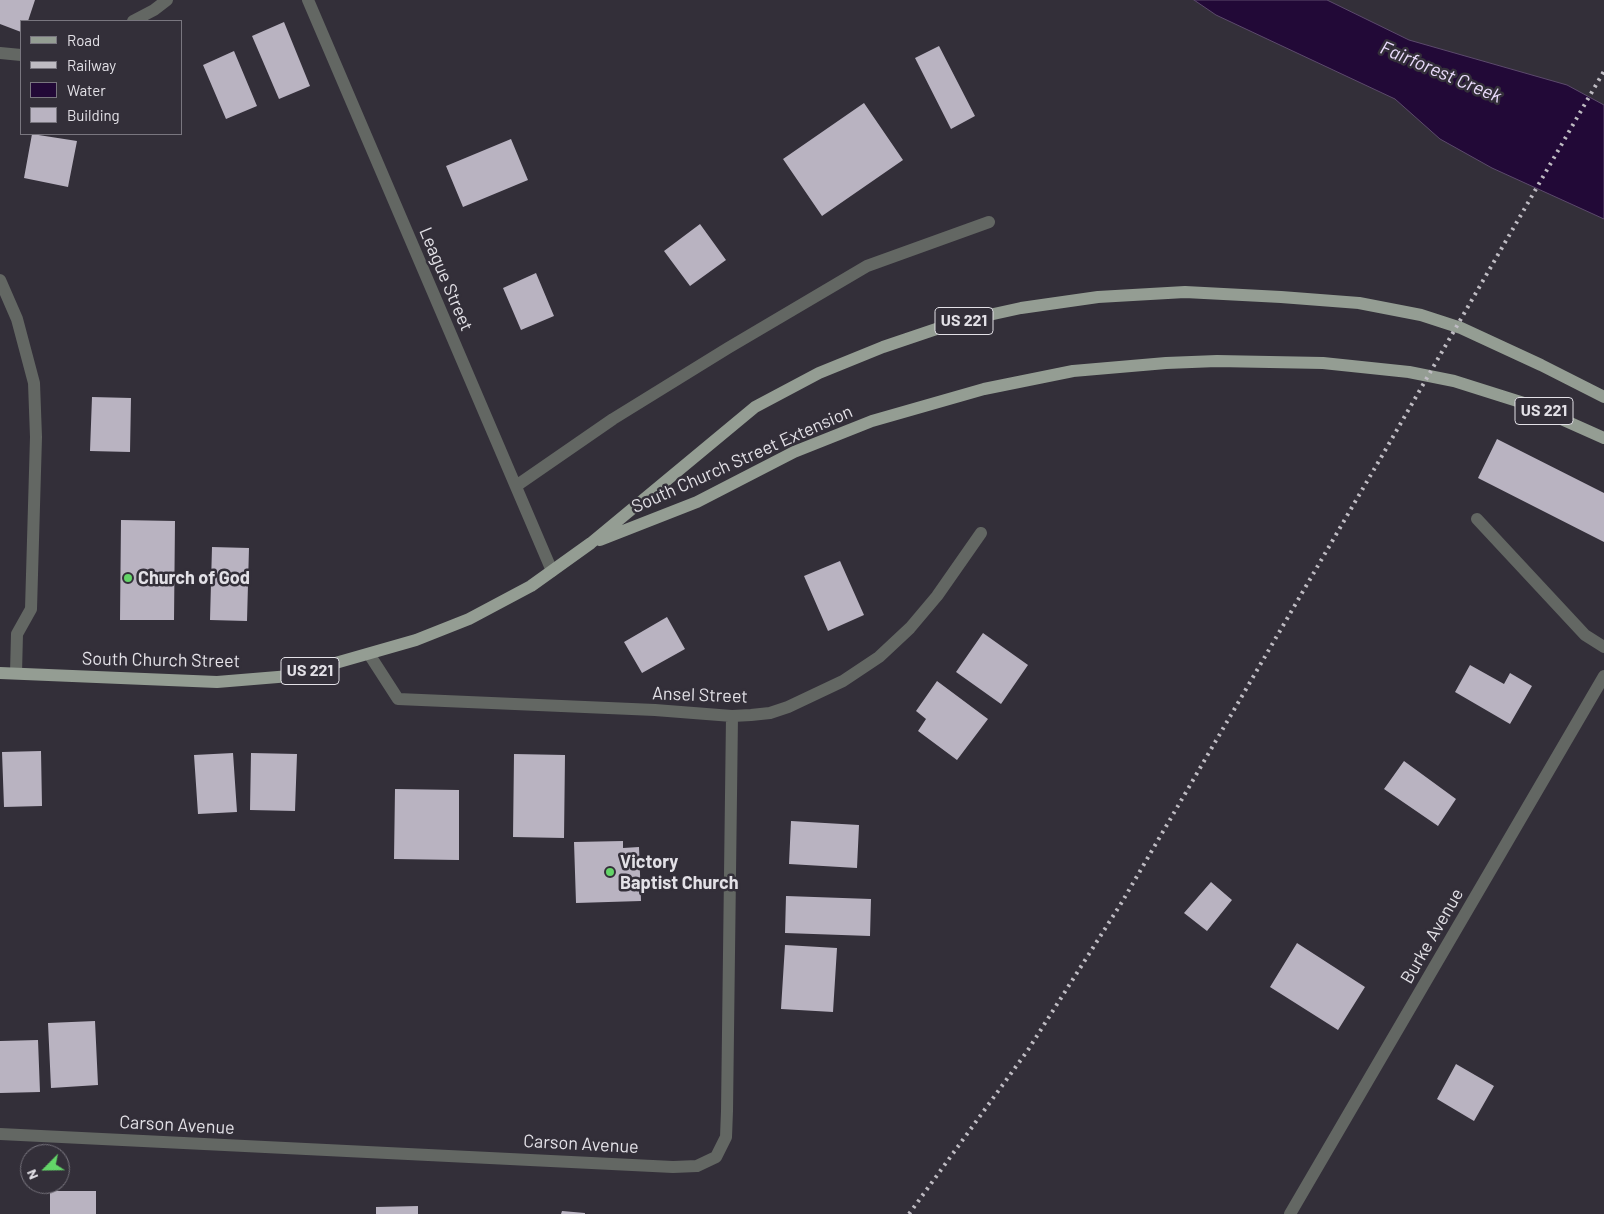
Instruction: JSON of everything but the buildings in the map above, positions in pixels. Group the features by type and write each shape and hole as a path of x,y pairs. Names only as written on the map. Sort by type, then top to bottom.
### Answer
{"main road":[{"name":"South Church Street Extension","path":"591,544 756,407 820,373 883,347 956,322 1021,308 1098,297 1185,292 1359,303 1421,315 1461,328 1604,397"},
{"name":"South Church Street Extension","path":"591,544 698,502 794,452 872,421 984,389 1073,371 1166,363 1217,361 1323,363 1409,372 1454,381 1530,405 1604,438"},
{"name":"South Church Street","path":"0,673 218,682 290,676 416,640 469,619 531,586 591,544"}],"street":[{"path":"136,20 167,0"},
{"name":"League Street","path":"308,0 552,571"},
{"path":"0,54 20,54"},
{"path":"516,486 613,419 736,343 867,266 990,222"},
{"path":"0,280 17,319 34,383 36,436 30,609 17,634 16,673"},
{"path":"1477,519 1586,634 1604,647"},
{"name":"Ansel Street","path":"369,654 398,699 655,710 732,716 760,714 788,707 843,680 878,657 910,628 937,596 981,533"},
{"name":"Burke Avenue","path":"1290,1214 1604,676"},
{"name":"Carson Avenue","path":"0,1134 673,1167 697,1166 716,1157 726,1137 727,1111 732,716"}],"water":[{"name":"Fairforest Creek","path":"1194,0 1327,0 1409,40 1567,85 1604,105 1604,219 1492,168 1440,139 1395,99 1216,15"}],"railway":[{"path":"909,1214 1028,1050 1122,902 1604,71"}],"place":[{"name":"Church of God","path":"128,578"},
{"name":"Victory Baptist Church","path":"610,872"}]}
